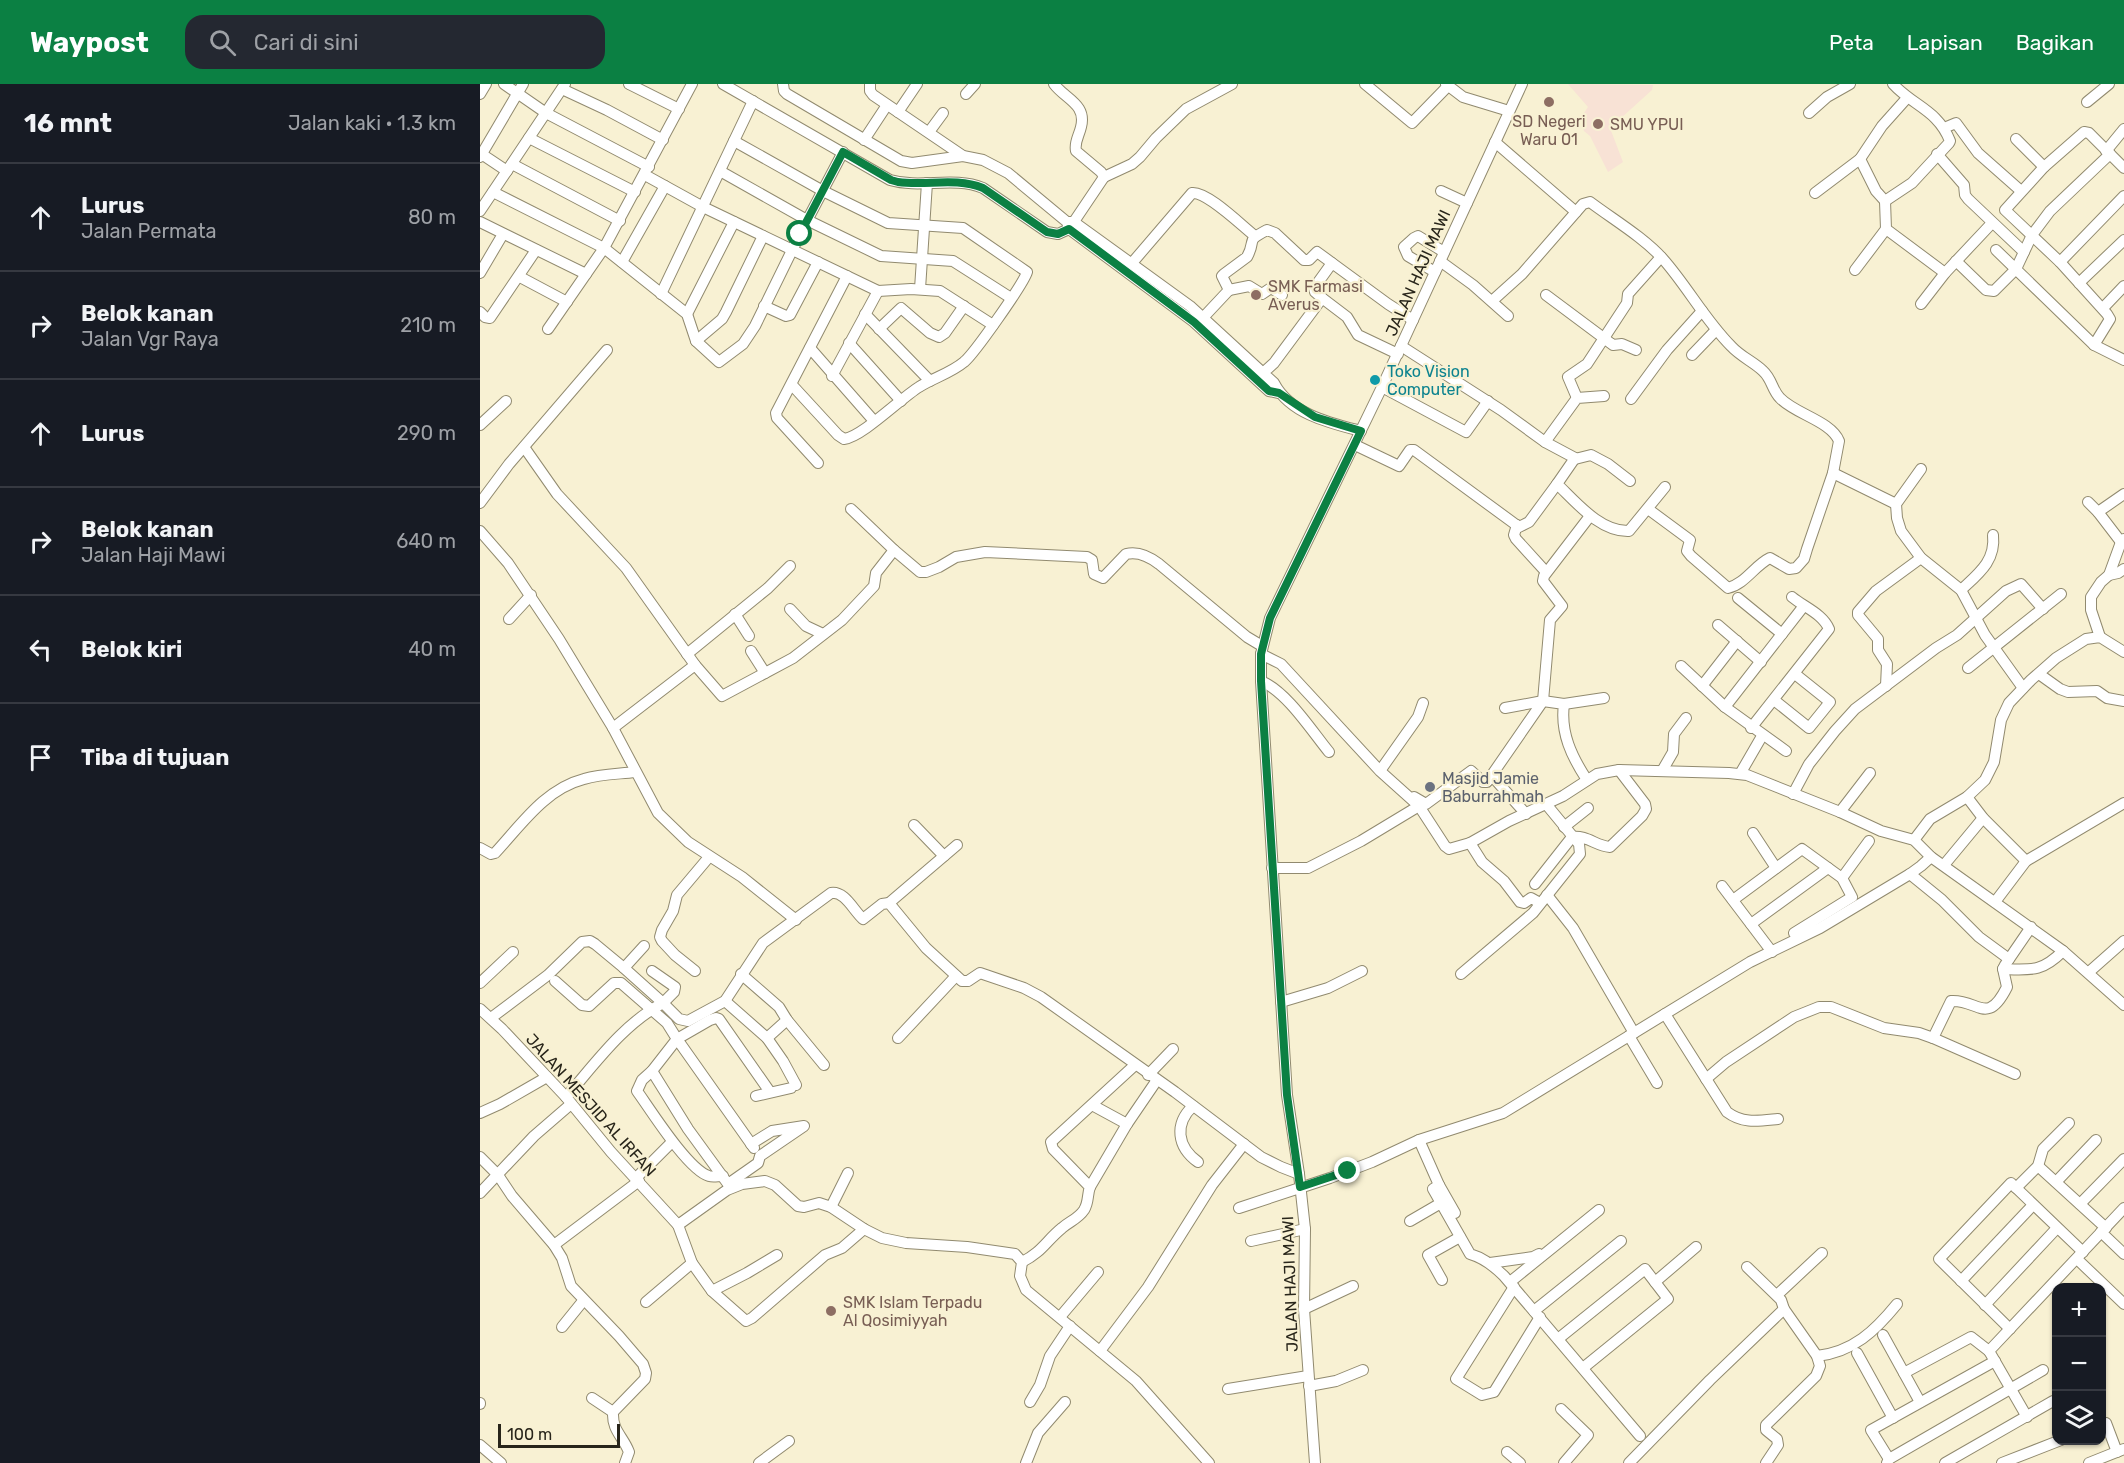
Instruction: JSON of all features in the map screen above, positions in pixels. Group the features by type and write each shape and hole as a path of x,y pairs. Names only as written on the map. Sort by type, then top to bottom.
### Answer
{"street":[{"path":"480,94 486,84"},
{"path":"504,84 520,88 546,113 647,171 665,186 703,207 878,291 920,289 942,292 993,325"},
{"path":"629,84 679,109"},
{"path":"548,329 620,221 692,84"},
{"path":"723,84 891,180 905,183 970,183 983,188 1047,232 1058,234 1070,225 1104,177 1132,164 1186,109 1232,84"},
{"path":"783,84 787,94 864,140 907,162 963,156 983,160 1008,173 1070,225 1200,321 1274,383 1279,393"},
{"path":"870,84 870,91 887,105 963,156"},
{"path":"898,112 917,84"},
{"path":"966,94 975,84"},
{"path":"1054,84 1063,94 1073,100 1081,112 1081,127 1076,142 1076,151 1104,177"},
{"path":"1365,84 1412,123 1447,85 1463,97 1509,111"},
{"name":"JALAN HAJI MAWI","path":"1315,1463 1304,1309 1305,1229 1287,1095 1261,681 1262,650 1270,618 1400,350 1522,84"},
{"path":"1809,113 1834,88 1850,84"},
{"path":"1885,201 1912,183 1950,141 1944,128 1932,113 1907,98 1893,84"},
{"path":"2090,84 2097,93"},
{"path":"2087,102 2109,84"},
{"path":"480,211 564,86 663,140"},
{"path":"520,88 481,155 620,221"},
{"path":"1815,193 1860,159 1882,126 1907,98"},
{"path":"661,294 753,101"},
{"path":"864,140 887,105"},
{"path":"929,132 943,112"},
{"path":"1944,128 1956,123 1978,153 2020,191"},
{"path":"1956,261 1986,290 1994,291 2016,269 2032,235 2050,211 2108,152 2124,129"},
{"path":"2094,345 2110,319 2103,308 2060,262 2005,210 2044,167 2084,132 2089,134 2124,168"},
{"path":"529,138 635,192"},
{"path":"2016,139 2044,167"},
{"path":"734,141 823,191 888,223 963,228 1027,272 993,325 965,361 918,387 850,438 842,439 792,385"},
{"path":"1495,142 1576,212"},
{"path":"493,192 604,248 687,314 696,341 716,361 721,361 743,344 755,326 843,152"},
{"path":"1938,154 1964,185 1965,195 2024,252"},
{"path":"1855,270 1886,229 1885,201 1876,190 1860,159"},
{"path":"720,171 807,220 881,256 889,258 922,257 953,261 1011,298"},
{"path":"920,289 927,183"},
{"path":"622,262 665,186"},
{"path":"1441,191 1467,203"},
{"path":"1132,264 1192,192 1208,198 1255,236"},
{"path":"2060,262 2124,196"},
{"path":"1492,301 1528,268 1583,204 1590,202 1661,257 1716,330 1744,359 1762,370 1771,380 1780,398 1838,437 1833,472 1801,564 1796,568 1789,569 1772,559 1766,559 1754,572 1733,587 1724,586 1690,556 1687,551 1690,540 1648,509"},
{"path":"480,222 586,274"},
{"path":"687,314 734,222"},
{"path":"1921,304 1945,273 1992,223"},
{"path":"1070,225 1173,293 1269,391 1279,393 1315,417 1361,431"},
{"path":"1886,229 1945,273"},
{"path":"1229,290 1222,275 1247,257 1251,241 1255,236 1267,230 1273,231 1304,260 1309,260 1317,252 1413,320"},
{"path":"480,273 503,234"},
{"path":"696,341 722,319 763,236"},
{"path":"1435,272 1408,256 1404,247 1414,237 1418,237 1442,256 1508,316"},
{"path":"2079,283 2124,240"},
{"path":"484,316 520,277 536,250"},
{"path":"1996,250 2094,345 2124,360"},
{"path":"1577,398 1568,377 1587,364 1621,313 1628,300 1628,294 1661,257"},
{"path":"764,306 786,316 790,315 818,262"},
{"path":"1332,263 1314,288 1315,292 1347,317 1358,336 1400,350 1488,401 1545,442 1575,459"},
{"path":"818,463 776,415 847,276"},
{"path":"520,277 567,302"},
{"path":"1200,321 1229,290 1249,286 1262,294 1271,288 1282,295"},
{"path":"2103,308 2124,286"},
{"path":"832,376 878,291"},
{"path":"1546,295 1613,345 1622,344 1636,350"},
{"path":"1263,373 1274,363 1322,298"},
{"path":"879,329 901,308 934,336 939,337 945,333 964,306"},
{"path":"1631,399 1667,350 1702,311"},
{"path":"865,314 930,381"},
{"path":"1692,355 1716,330"},
{"path":"849,343 901,401"},
{"path":"810,348 832,376 874,421"},
{"path":"480,503 524,447 607,350"},
{"path":"1382,387 1466,432 1488,401"},
{"path":"1545,442 1577,398 1604,396"},
{"path":"480,425 506,402"},
{"path":"1355,445 1399,466 1412,450 1446,467 1517,525 1524,526 1575,459 1591,455 1608,464 1630,481"},
{"path":"524,447 557,494 626,568 695,665 722,696 804,651 842,620 874,586 876,573 894,550"},
{"path":"1921,469 1896,504 1901,531 1922,558 1961,590 1975,618 2023,688"},
{"path":"1833,472 1896,504"},
{"path":"1557,484 1590,516 1627,531 1665,487"},
{"path":"2098,512 2124,494"},
{"path":"2088,502 2123,540 2109,575 2091,597 2091,610 2100,637 2124,652"},
{"path":"851,509 920,572 939,567 956,557 985,552 1087,557 1092,560 1094,574 1103,578 1126,554 1140,554 1152,558 1281,664 1381,770 1419,806 1447,848 1453,849 1470,843 1546,804 1597,774 1619,770 1740,774 1840,812 1881,831 1914,840 1930,856 2031,927 2090,972 2124,1005"},
{"path":"1381,770 1424,804 1469,772 1474,772 1485,783 1491,776 1543,701 1550,622 1562,606 1543,581 1546,572 1590,516"},
{"path":"1517,525 1514,535 1516,539 1546,572"},
{"path":"480,531 499,550 531,595 613,728 658,813 677,832 709,857 742,877 796,920"},
{"path":"1961,590 1976,576 1992,555 1993,535"},
{"path":"1886,686 1887,664 1878,650 1878,639 1858,615 1859,611 1876,591 1922,558"},
{"path":"687,654 790,566"},
{"path":"2109,575 2124,569"},
{"path":"1793,794 1809,764 1855,709 1957,636 2006,591 2017,585 2025,588 2043,609"},
{"path":"1968,668 2061,594"},
{"path":"509,619 531,595"},
{"path":"1751,728 1829,628 1819,616 1803,607 1792,597"},
{"path":"1738,598 1782,634"},
{"path":"1725,707 1803,607"},
{"path":"790,609 806,626 823,634"},
{"path":"735,614 749,636"},
{"path":"1718,625 1761,662"},
{"path":"1914,840 1930,819 1967,797 1985,780 1994,762 2001,720 2009,703 2056,658 2079,642 2100,637"},
{"path":"1702,686 1737,641"},
{"path":"751,651 765,673"},
{"path":"613,728 695,665"},
{"path":"1681,666 1725,707 1762,736 1786,751"},
{"path":"1774,700 1809,728 1830,702 1795,674"},
{"path":"2039,674 2068,692 2097,691 2107,698 2124,701"},
{"path":"1261,681 1272,686 1329,752"},
{"path":"1505,708 1543,701 1564,704 1604,698"},
{"path":"1381,770 1420,714 1423,703"},
{"path":"1564,704 1564,727 1567,741 1574,760 1587,780"},
{"path":"1662,771 1673,752 1674,734 1686,718"},
{"path":"1740,774 1762,736"},
{"path":"1535,884 1572,837 1583,836 1610,847 1642,816 1646,809 1645,804 1619,770"},
{"path":"480,848 491,854 495,853 540,804 570,783 587,778 635,772"},
{"path":"1840,812 1870,773"},
{"path":"1491,776 1526,814"},
{"path":"1967,797 1983,818 2026,861"},
{"path":"1995,902 2026,861 2124,803"},
{"path":"1461,974 1521,924 1580,854 1579,844 1546,804"},
{"path":"1272,868 1308,868 1361,841 1419,806"},
{"path":"1564,826 1588,808"},
{"path":"1944,865 1983,818"},
{"path":"914,825 944,856"},
{"path":"1753,833 1776,868"},
{"path":"1842,878 1869,840"},
{"path":"1470,843 1482,862 1504,881 1520,902 1524,903 1531,898 1544,899 1573,928 1657,1083"},
{"path":"491,1018 548,975 582,942 590,941 624,968 679,1019 688,1021 724,1001 763,943 831,893 836,892 842,895 862,919 882,904 889,903 957,845"},
{"path":"1239,1208 1372,1162 1419,1140 1503,1113 1852,897 1842,878 1802,849 1733,900"},
{"path":"1770,949 1820,928 1910,874 1930,856"},
{"path":"695,971 675,955 660,937 673,911 677,895 709,857"},
{"path":"1751,924 1828,868"},
{"path":"1910,874 1941,900 2006,964 2032,970 2041,968 2051,964 2063,951"},
{"path":"1722,886 1770,949"},
{"path":"889,903 926,948 965,982 980,973 1024,988 1070,1017 1261,1157 1299,1174"},
{"path":"1933,1038 1952,1000 1981,1009 1992,1006 2007,987 2006,964 2031,927"},
{"path":"2090,972 2124,941"},
{"path":"624,968 644,946"},
{"path":"480,983 513,952"},
{"path":"1281,1002 1328,988 1362,970"},
{"path":"480,1193 568,1100 629,1028 674,992 675,987 652,971"},
{"path":"741,974 779,1006 787,1020 824,1065"},
{"path":"898,1038 956,976"},
{"path":"555,981 582,1005 589,1006 614,983 621,983 652,1009 667,1023 760,1156"},
{"path":"724,1001 767,1038 783,1061 794,1087 756,1096"},
{"path":"1706,1080 1726,1062 1794,1017 1819,1007 1831,1007 1884,1028 1919,1033 2015,1074"},
{"name":"JALAN MESJID AL IRFAN","path":"480,1009 547,1077 678,1225 692,1263 712,1291 744,1320 750,1320 825,1255 842,1248 864,1229"},
{"path":"1665,1014 1727,1112 1746,1122 1778,1119"},
{"path":"723,1176 706,1175 694,1166 672,1142 637,1090 642,1080 652,1071 677,1038 716,1018 719,1019 770,1092"},
{"path":"767,1038 787,1020"},
{"path":"1022,1262 1036,1255 1063,1228 1078,1217 1087,1204 1090,1187 1152,1077 1173,1049"},
{"path":"1090,1187 1053,1149 1050,1143 1135,1065"},
{"path":"652,1071 688,1129 728,1184 758,1162 760,1156 804,1126 772,1131 751,1144"},
{"path":"480,1113 547,1077"},
{"path":"1092,1105 1127,1124"},
{"path":"1193,1106 1183,1117 1181,1139 1188,1155 1198,1162"},
{"path":"2016,1188 2038,1166 2043,1149 2068,1123"},
{"path":"1419,1140 1439,1185 1471,1242"},
{"path":"2056,1182 2096,1140"},
{"path":"554,1245 638,1179 672,1142"},
{"path":"1100,1351 1148,1287 1212,1185 1244,1144"},
{"path":"480,1156 554,1245 562,1258 570,1286 643,1364 646,1372 645,1379 613,1412 612,1424 629,1452 625,1463"},
{"path":"2080,1204 2124,1159"},
{"path":"2038,1166 2080,1204 2124,1254"},
{"path":"831,1207 848,1173"},
{"path":"678,1225 727,1190 759,1181 776,1185 798,1206 804,1207 819,1203 831,1207 882,1238 906,1243 1010,1252 1020,1257 1022,1262 1020,1276 1026,1290 1136,1381 1209,1463"},
{"path":"2010,1329 1939,1259 2010,1183 2057,1228 2124,1304"},
{"path":"1439,1185 1433,1189 1470,1254 1479,1256 1490,1263 1512,1285 1640,1436"},
{"path":"1410,1221 1441,1203"},
{"path":"1961,1281 2033,1205"},
{"path":"2043,1370 1888,1461 1871,1430 1992,1356 2010,1329 2124,1208"},
{"path":"1599,1210 1551,1249 1512,1285 1456,1379 1482,1395 1494,1392 1537,1314 1621,1240"},
{"path":"1985,1305 2057,1228"},
{"path":"1251,1241 1305,1229"},
{"path":"1442,1280 1428,1255 1460,1237"},
{"path":"1655,1282 1696,1247"},
{"path":"1490,1263 1533,1257 1551,1249"},
{"path":"1777,1295 1822,1253"},
{"path":"712,1291 777,1255"},
{"path":"646,1302 692,1263"},
{"path":"1747,1266 1781,1300 1784,1309 1817,1356 1820,1366 1819,1373 1766,1425 1766,1430 1777,1439 1778,1445 1766,1463"},
{"path":"1558,1339 1645,1269 1668,1299 1583,1368"},
{"path":"1060,1317 1098,1272"},
{"path":"1304,1309 1353,1286"},
{"path":"562,1326 583,1301"},
{"path":"1817,1356 1832,1354 1860,1342 1880,1325 1897,1304"},
{"path":"1629,1463 1784,1309"},
{"path":"1030,1402 1040,1385 1050,1356 1070,1326"},
{"path":"1883,1335 1920,1402"},
{"path":"1904,1373 1971,1337 1992,1356 2027,1417"},
{"path":"1857,1353 1893,1418"},
{"path":"1228,1389 1308,1381 1336,1381 1363,1370"},
{"path":"592,1398 613,1412"},
{"path":"1026,1463 1038,1433 1065,1402"},
{"path":"1945,1463 2052,1402"},
{"path":"1561,1409 1588,1435 1565,1463"},
{"path":"2089,1463 2115,1455 2106,1423"},
{"path":"759,1463 789,1441"},
{"path":"2002,1463 2052,1444"},
{"path":"480,1445 501,1463"},
{"path":"1507,1452 1520,1463"}],"shaded area":[{"name":"SMU YPUI","path":"1568,84 1653,85 1652,90 1610,128 1623,162 1608,172 1590,136 1584,131 1580,119 1588,107"}],"place":[{"name":"SD Negeri Waru 01","path":"1549,102"},
{"name":"SMU YPUI","path":"1598,124"},
{"name":"SMK Farmasi Averus","path":"1256,295"},
{"name":"Toko Vision Computer","path":"1375,380"},
{"name":"Masjid Jamie Baburrahmah","path":"1430,787"},
{"name":"SMK Islam Terpadu Al Qosimiyyah","path":"831,1311"}],"route":[{"path":"800,234 843,152 898,182 964,182 975,185 983,188 1047,232 1058,234 1069,229 1194,322 1269,391 1279,393 1315,417 1361,431 1270,618 1261,654 1287,1095 1300,1187 1348,1171"}]}
